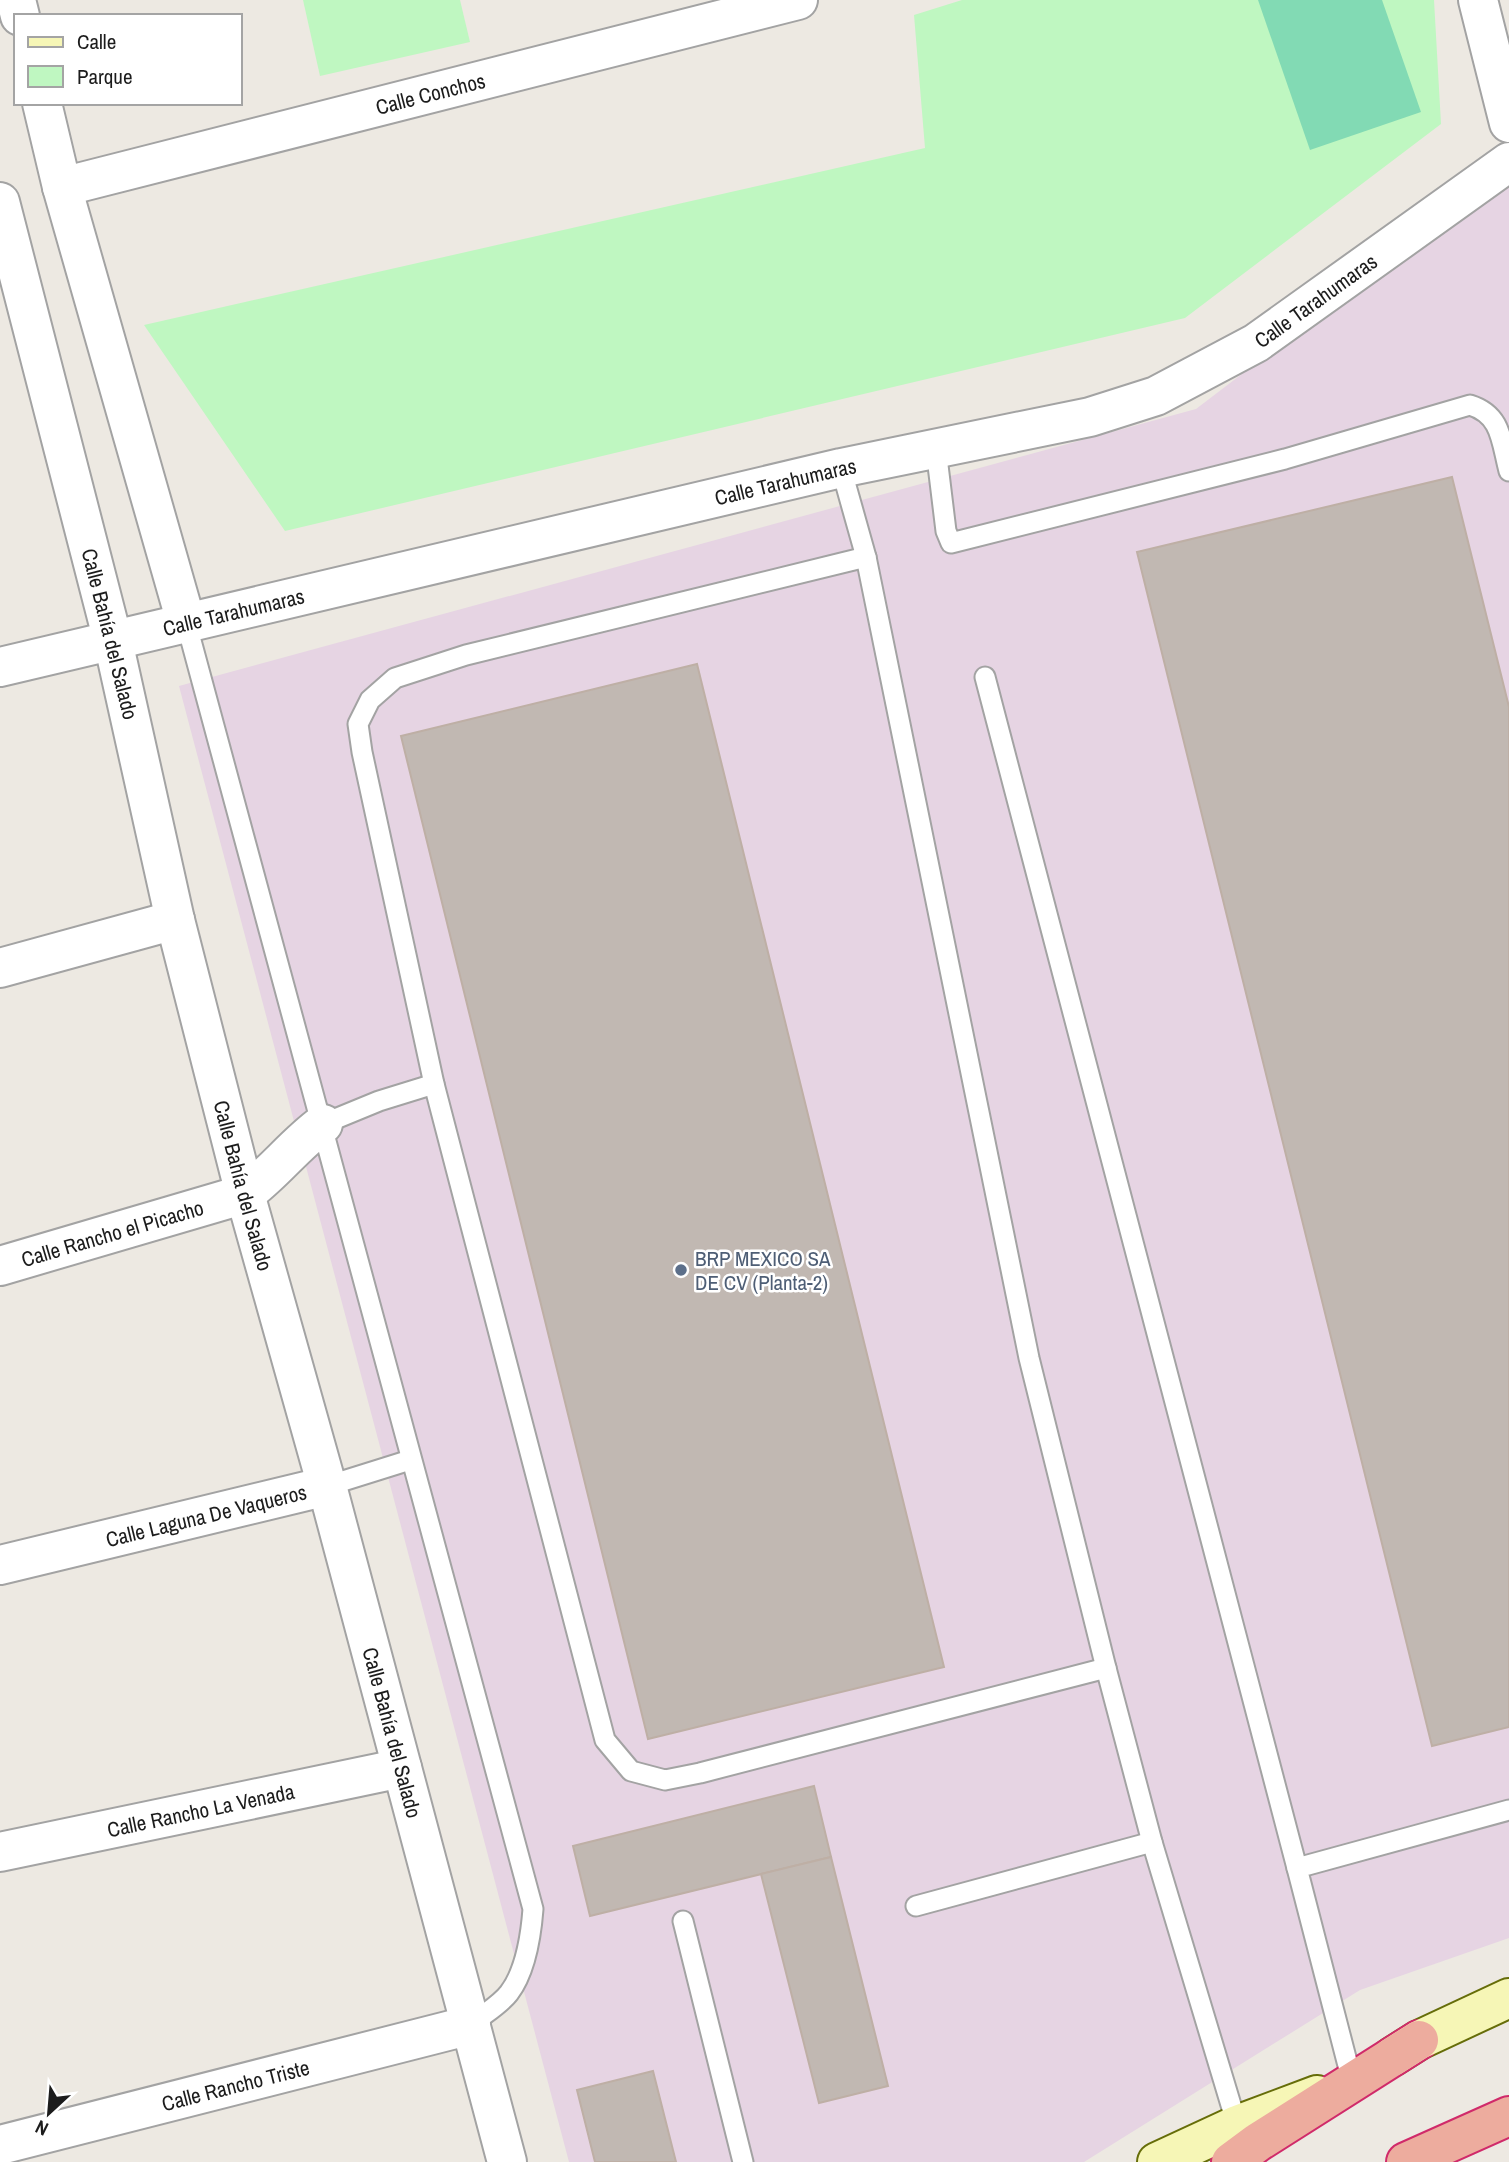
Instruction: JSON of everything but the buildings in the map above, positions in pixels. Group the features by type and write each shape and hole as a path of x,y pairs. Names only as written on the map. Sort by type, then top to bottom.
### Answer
{"highway":[{"path":"1231,2162 1419,2040"},
{"path":"1406,2162 1509,2116"}],"main road":[{"path":"1157,2162 1237,2125 1352,2081 1419,2040 1509,1998"}],"street":[{"name":"Calle Conchos","path":"62,187 798,0"},
{"path":"1478,0 1509,123"},
{"path":"42,105 62,187 186,622"},
{"name":"Calle Tarahumaras","path":"0,667 841,468 1090,416 1156,396 1256,343 1509,162"},
{"name":"Calle Bahía del Salado","path":"0,202 113,641 175,920 244,1194 327,1486 507,2162"},
{"path":"0,968 175,920"},
{"name":"Calle Rancho el Picacho","path":"0,1266 244,1194 266,1179 304,1138 323,1124"},
{"name":"Calle Laguna De Vaqueros","path":"0,1565 327,1486"},
{"name":"Calle Rancho La Venada","path":"0,1852 402,1768"},
{"name":"Calle Rancho Triste","path":"0,2145 471,2025"}],"lane":[{"path":"936,449 946,531 951,543 1285,459 1470,405 1483,409 1492,417 1498,428 1509,471"},
{"path":"841,468 866,557 1029,1358 1152,1842 1237,2125"},
{"path":"866,557 466,655 395,678 370,700 358,724 362,752 434,1084 605,1740 631,1771 665,1780 1106,1668"},
{"path":"186,622 533,1909 526,1956 509,1994 471,2025"},
{"path":"985,677 1352,2081"},
{"path":"323,1124 379,1101 434,1084"},
{"name":"Calle Laguna De Vaqueros","path":"327,1486 410,1460"},
{"path":"1297,1868 1509,1810"},
{"path":"916,1906 1152,1842"},
{"path":"683,1921 743,2162"}],"shaded area":[{"path":"1509,170 1509,1938 1360,1990 1084,2162 569,2162 179,686 1196,409"}],"green space":[{"path":"303,0 460,0 470,42 320,76"},
{"path":"962,0 1434,0 1441,124 1185,318 285,531 144,325 925,148 914,15"},
{"path":"1258,0 1382,0 1421,112 1310,150"}],"place":[{"name":"BRP MEXICO SA DE CV (Planta-2)","path":"681,1270"}]}
